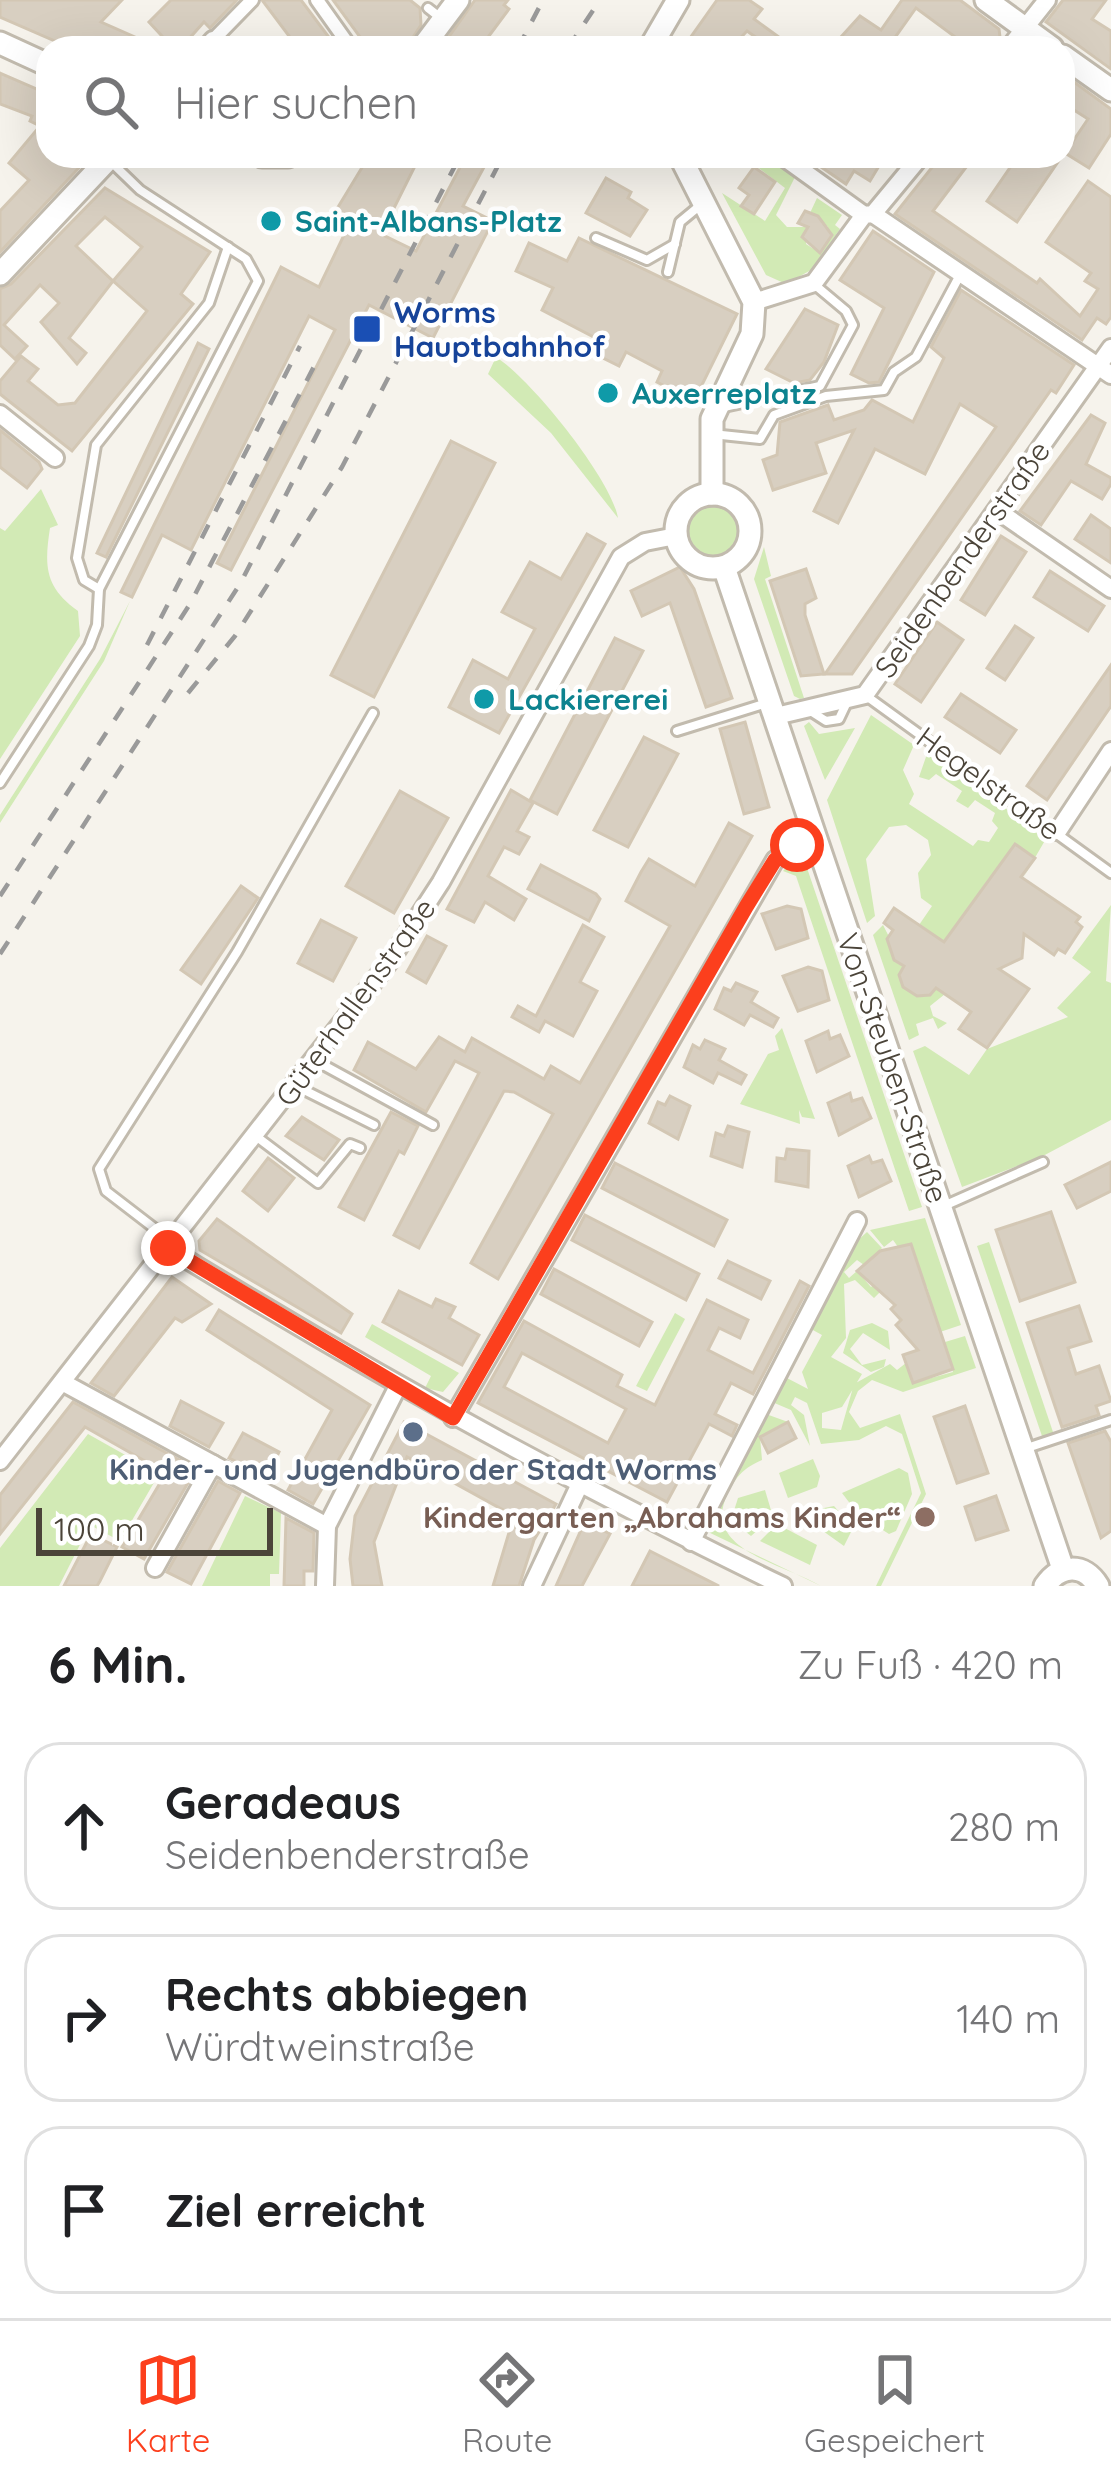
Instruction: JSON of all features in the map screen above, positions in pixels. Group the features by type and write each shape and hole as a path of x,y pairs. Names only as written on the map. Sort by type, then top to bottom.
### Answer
{"street":[{"path":"218,36 252,0"},
{"path":"317,0 342,36"},
{"path":"427,36 435,19 458,0"},
{"path":"657,36 678,0"},
{"path":"986,0 1035,36"},
{"path":"1018,36 1047,0"},
{"path":"0,43 36,59"},
{"path":"1075,64 1111,90"},
{"path":"0,274 100,168"},
{"path":"686,168 754,302 752,334 716,406 711,434 712,494"},
{"path":"800,168 1104,371"},
{"path":"754,302 814,284 910,168"},
{"name":"Seidenbenderstraße","path":"773,709 857,697 1104,371 1111,348"},
{"path":"0,414 56,458"},
{"path":"712,494 737,503 750,528 746,549 724,567 696,564 685,556 676,536 682,510 712,494"},
{"path":"998,511 1111,589"},
{"name":"Güterhallenstraße","path":"0,1461 316,1061 441,882 610,573 629,550 676,536"},
{"name":"Von-Steuben-Straße","path":"724,567 1063,1569"},
{"path":"1058,831 1111,751"},
{"path":"453,1418 775,860 815,838"},
{"path":"691,1542 857,1221"},
{"path":"170,1245 397,1388 579,1486 783,1586"},
{"path":"62,1382 327,1526"},
{"path":"325,1586 327,1526 397,1388"},
{"path":"155,1568 213,1464"},
{"path":"532,1586 579,1486"},
{"path":"1046,1586 1063,1569 1101,1576"}],"lane":[{"path":"0,784 89,646 97,625 99,589 256,289 256,269 140,190 120,168"},
{"path":"668,272 685,214 704,202"},
{"path":"596,238 646,260 675,244"},
{"path":"99,589 84,580 77,558 93,453 209,303 227,247"},
{"path":"711,434 760,439 774,415 826,396 884,390 894,372 916,357 960,274"},
{"path":"716,406 733,409 820,386 853,326 845,311 814,284"},
{"name":"Hegelstraße","path":"857,697 1058,831 1111,873"},
{"path":"677,731 773,709"},
{"path":"170,1245 106,1192 99,1169 237,952 373,713"},
{"path":"316,1061 433,1125"},
{"path":"296,1086 374,1125"},
{"path":"255,1136 318,1183 341,1150 350,1144 360,1148"},
{"path":"940,1208 1043,1162"},
{"path":"1023,1450 1111,1420"}],"green space":[{"path":"759,168 781,168 795,177 776,215 787,227 808,227 806,244 820,253 828,227 810,213 817,198 842,215 835,225 840,229 811,270 786,284 766,275 722,193 765,221 785,188"},
{"path":"496,357 529,386 568,432 601,480 618,518 551,433 488,374"},
{"path":"41,489 58,525 50,528 49,575 78,611 80,636 0,759 0,528 5,531"},
{"path":"713,505 732,513 740,532 732,551 713,559 694,551 686,532 694,513"},
{"path":"764,547 771,576 765,579 804,698 794,696 754,579"},
{"path":"130,601 104,661 0,823 0,815 100,659"},
{"path":"871,715 914,745 903,770 914,794 909,804 973,846 978,840 989,842 998,828 992,821 995,813 975,800 968,808 956,801 962,791 936,774 929,780 919,777 927,754 1047,837 1022,880 1034,858 989,878 944,942 919,925 932,906 921,898 918,873 931,855 928,840 906,825 889,827 866,859 875,916 867,923 827,800"},
{"path":"809,722 819,734 855,728 825,780 804,726"},
{"path":"794,859 806,865 922,1207 909,1211 796,876 783,871"},
{"path":"1111,905 1106,981 1111,983 1111,1120 1041,1157 962,1187 913,1051 925,1046 969,1075 987,1049 1068,1017 1057,1008 1091,972 1072,958"},
{"path":"883,925 904,966 899,975 907,989 930,995 936,988 945,994 930,1006 933,1016 947,1023 938,1029 933,1018 916,1024 919,1035 909,1040 873,935"},
{"path":"782,1028 815,1119 802,1117 799,1110 800,1124 740,1104 768,1054 779,1050 775,1036"},
{"path":"925,1218 961,1325 940,1332 927,1287 893,1240 884,1247 870,1230"},
{"path":"867,1232 882,1248 864,1265 857,1260 844,1272 849,1278 857,1271 871,1287 881,1278 887,1285 874,1298 855,1280 844,1284 846,1338 831,1357 862,1374 857,1382 890,1364 897,1370 906,1363 913,1383 953,1372 945,1342 965,1336 976,1368 903,1392 872,1380 858,1391 849,1412 860,1428 900,1414 926,1494 881,1586 876,1586 921,1493 902,1434 886,1426 859,1440 821,1444 807,1403 795,1397 791,1405 804,1415 810,1446 791,1410 772,1402 785,1377 808,1389 802,1372 822,1335 811,1329 856,1242","holes":["852,1390 841,1430 822,1428 822,1413 842,1407"]},
{"path":"989,1242 1054,1435 1043,1439 977,1246"},
{"path":"675,1313 685,1319 647,1391 636,1386"},
{"path":"872,1323 888,1331 890,1350 863,1333 850,1349 862,1365 886,1359 884,1367 871,1372 843,1353 850,1330"},
{"path":"372,1324 459,1373 443,1392 425,1388 431,1376 365,1337"},
{"path":"766,1414 788,1422 760,1437 762,1460 738,1477 722,1512 725,1528 747,1551 704,1530"},
{"path":"88,1434 159,1474 120,1541 90,1525 59,1586 0,1586 0,1548"},
{"path":"813,1459 820,1476 817,1487 788,1498 779,1473"},
{"path":"899,1468 908,1473 912,1494 896,1531 889,1534 858,1514 842,1493"},
{"path":"765,1490 773,1517 751,1536 731,1520 738,1498"},
{"path":"245,1496 281,1513 279,1574 270,1574 270,1586 202,1586"},
{"path":"834,1506 853,1528 844,1546 806,1519 814,1510"},
{"path":"777,1524 817,1545 810,1565 760,1541"}],"building":[{"path":"0,0 122,0 101,22 133,36 44,36 0,17"},
{"path":"171,0 237,0 210,28 204,22 191,36 162,36 149,22"},
{"path":"262,0 301,0 328,36 289,36"},
{"path":"333,0 410,0 420,8 421,25 414,36 359,36"},
{"path":"475,0 508,0 504,5 509,9 489,36 450,36"},
{"path":"717,0 749,0 762,9 754,19 777,36 754,36 747,31 742,36 692,36"},
{"path":"902,0 960,0 999,29 1000,36 954,36 916,8 896,36 842,36 860,16 881,30"},
{"path":"1063,0 1106,0 1092,19 1111,31 1111,69 1075,43 1075,36 1065,36 1046,22"},
{"path":"0,73 36,89 36,124 30,121 32,116 0,104"},
{"path":"1075,83 1111,109 1111,134 1089,168 1075,159 1075,138 1088,119 1075,111"},
{"path":"36,131 36,168 79,168 0,252 0,211 29,180 9,163"},
{"path":"362,168 414,168 381,234 416,251 460,168 484,168 463,206 493,221 433,338 369,305 231,570 217,563 335,330 309,316 191,550 162,535 132,597 121,592 281,267 319,287 346,231 332,217"},
{"path":"753,168 775,182 754,214 741,206 749,195 739,188"},
{"path":"823,168 878,168 870,181 854,171 846,184"},
{"path":"931,168 965,168 933,211 1037,283 1040,279 1080,316 1098,289 1085,281 1091,273 1046,242 1088,181 1111,197 1111,317 1106,324 1097,318 1082,340 895,214"},
{"path":"1010,168 1054,168 1017,222 987,201"},
{"path":"606,178 631,192 628,198 647,210 630,236 586,213"},
{"path":"105,188 210,252 181,294 193,304 72,451 0,394 0,381 21,356 38,369 28,381 58,405 75,403 147,311 113,281 69,338 86,353 77,364 41,322 59,303 40,285 4,325 27,346 15,359 0,345 0,289 11,284","holes":["105,217 142,247 113,281 76,246"]},
{"path":"805,211 818,216 832,235 820,253 802,237 808,227 798,223"},
{"path":"873,231 934,272 879,382 869,383 851,374 884,308 840,280"},
{"path":"579,238 737,314 694,401 657,382 662,371 626,352 619,366 599,356 605,343 542,310 553,288 516,271 529,243 567,261"},
{"path":"961,290 1074,365 1056,393 1051,390 852,674 825,674 996,427 960,404 925,474 875,449 838,523 814,511 854,430 816,443 826,473 773,490 763,460 777,455 780,422 828,405 834,420 864,410 872,400 913,422 944,358 931,347"},
{"path":"805,309 838,325 824,362 810,380 794,383 766,369"},
{"path":"198,343 209,349 106,557 97,553"},
{"path":"1091,415 1105,423 1086,464 1111,478 1111,484 1102,499 1071,481 1041,525 1020,511"},
{"path":"0,430 39,462 42,469 27,488 0,467"},
{"path":"451,441 495,463 374,697 331,675"},
{"path":"1091,515 1111,529 1111,563 1075,539"},
{"path":"587,534 605,544 499,733 449,707 473,660 508,679 535,629 502,612 530,562 561,579"},
{"path":"1001,536 1026,552 985,615 961,600"},
{"path":"680,567 694,589 732,698 706,707 670,603 642,616 631,591"},
{"path":"806,569 816,598 805,604 805,615 824,674 801,676 770,581"},
{"path":"1050,571 1104,606 1088,631 1034,597"},
{"path":"937,622 963,640 921,702 895,684"},
{"path":"1015,626 1033,638 1005,680 987,668"},
{"path":"615,638 643,651 557,814 530,800"},
{"path":"1111,665 1111,706 1047,800 1027,786"},
{"path":"961,694 1016,730 1000,753 945,717"},
{"path":"745,722 769,807 744,814 720,729"},
{"path":"644,737 678,754 628,847 594,830"},
{"path":"511,790 533,803 517,831 529,837 519,854 504,847 488,876 526,899 514,920 485,902 474,922 447,909"},
{"path":"400,791 448,818 394,913 346,886"},
{"path":"729,823 752,836 498,1279 471,1263 553,1114 514,1092 504,1091 419,1248 394,1235 479,1073 455,1061 426,1112 354,1070 368,1042 416,1069 439,1037 465,1052 472,1038 544,1079 551,1066 580,1083 670,926 626,901 641,872 649,859 695,886"},
{"path":"1015,844 1035,858 1021,877 1080,917 1076,922 1082,927 1065,953 1058,949 1054,955 1024,934 1022,958 999,969 1029,989 987,1048 959,1029 971,1012 936,988 930,995 917,996 903,987 899,975 904,966 894,960 887,939 893,930 884,923 894,908 944,942"},
{"path":"541,865 596,894 600,899 589,921 528,889"},
{"path":"241,886 258,898 201,984 181,970"},
{"path":"787,906 801,909 808,938 776,949 762,914"},
{"path":"321,920 356,938 333,981 298,963"},
{"path":"583,925 604,937 580,982 597,991 573,1036 545,1021 539,1032 512,1017 518,1006 536,1016"},
{"path":"427,936 446,946 426,983 407,972"},
{"path":"808,967 822,971 829,1000 798,1011 783,976"},
{"path":"736,983 757,992 751,1002 778,1018 773,1027 750,1015 744,1025 715,1009 724,988 731,991"},
{"path":"828,1031 830,1039 840,1035 849,1056 817,1072 806,1041"},
{"path":"705,1040 725,1049 719,1060 746,1075 741,1084 718,1073 713,1083 684,1067 693,1045 700,1049"},
{"path":"850,1093 852,1101 862,1098 871,1118 839,1135 828,1103"},
{"path":"670,1096 690,1106 678,1139 649,1123 658,1102 665,1105"},
{"path":"391,1112 418,1126 404,1154 399,1151 364,1220 339,1207"},
{"path":"302,1117 339,1140 324,1160 286,1136"},
{"path":"728,1126 749,1132 742,1167 711,1156 716,1133 724,1136"},
{"path":"787,1149 809,1151 808,1187 776,1181 777,1158 785,1159"},
{"path":"869,1156 872,1163 882,1160 891,1181 859,1197 848,1166"},
{"path":"268,1158 294,1178 268,1211 243,1191"},
{"path":"1111,1162 1111,1191 1077,1208 1065,1185"},
{"path":"615,1163 727,1220 714,1246 602,1188"},
{"path":"1051,1212 1075,1282 1020,1301 996,1230"},
{"path":"585,1215 699,1274 686,1300 572,1240"},
{"path":"217,1219 352,1314 341,1333 200,1250 199,1241"},
{"path":"911,1244 953,1369 913,1383 903,1355 918,1350 896,1325 901,1320 891,1309 895,1305 857,1271 880,1251"},
{"path":"728,1261 770,1281 761,1299 719,1278"},
{"path":"554,1269 652,1322 639,1346 541,1294"},
{"path":"172,1277 211,1304 182,1322 175,1318 114,1396 91,1383"},
{"path":"800,1281 809,1286 753,1394 731,1383 715,1414 737,1425 732,1436 709,1424 667,1502 478,1403 524,1321 622,1375 617,1386 655,1405 707,1300 748,1320 740,1338 719,1328 708,1350 753,1373","holes":["522,1353 626,1409 608,1443 504,1387"]},
{"path":"399,1291 432,1307 436,1299 455,1307 449,1318 479,1335 462,1365 383,1322"},
{"path":"1079,1306 1091,1341 1068,1348 1076,1374 1099,1366 1111,1401 1096,1406 1099,1415 1062,1427 1027,1323"},
{"path":"219,1310 370,1405 313,1504 288,1490 332,1410 207,1330"},
{"path":"181,1401 223,1423 209,1447 170,1426"},
{"path":"73,1402 196,1469 144,1559 122,1547 166,1473 85,1427 0,1534 0,1495"},
{"path":"965,1406 988,1473 957,1483 934,1417"},
{"path":"404,1422 556,1504 534,1540 519,1586 493,1586 514,1516 407,1457 374,1542 382,1586 353,1586 350,1559 355,1516"},
{"path":"788,1422 796,1438 768,1453 760,1437"},
{"path":"1105,1431 1111,1442 1111,1531 1101,1538 1068,1443"},
{"path":"243,1433 279,1452 267,1477 229,1458"},
{"path":"218,1481 240,1493 191,1584 167,1572"},
{"path":"996,1496 1008,1530 976,1540 965,1507"},
{"path":"286,1518 314,1533 313,1571 304,1571 304,1586 284,1586"},
{"path":"585,1521 610,1534 582,1586 556,1586"},
{"path":"91,1534 117,1547 100,1581 97,1586 64,1586"},
{"path":"650,1551 719,1586 632,1586"}],"railway":[{"path":"524,36 543,0"},
{"path":"576,36 600,0"},
{"path":"0,954 240,584 454,168"},
{"path":"188,693 235,636 342,467 497,168"},
{"path":"147,645 300,346"},
{"path":"0,896 190,604 319,357"}],"place":[{"name":"Saint-Albans-Platz","path":"271,221"},
{"name":"Worms Hauptbahnhof","path":"367,329"},
{"name":"Auxerreplatz","path":"608,393"},
{"name":"Lackiererei","path":"484,699"},
{"name":"Kinder- und Jugendbüro der Stadt Worms","path":"413,1432"},
{"name":"Kindergarten „Abrahams Kinder“","path":"925,1517"}],"route":[{"path":"168,1248 453,1418 746,907 775,860 797,845"}]}
